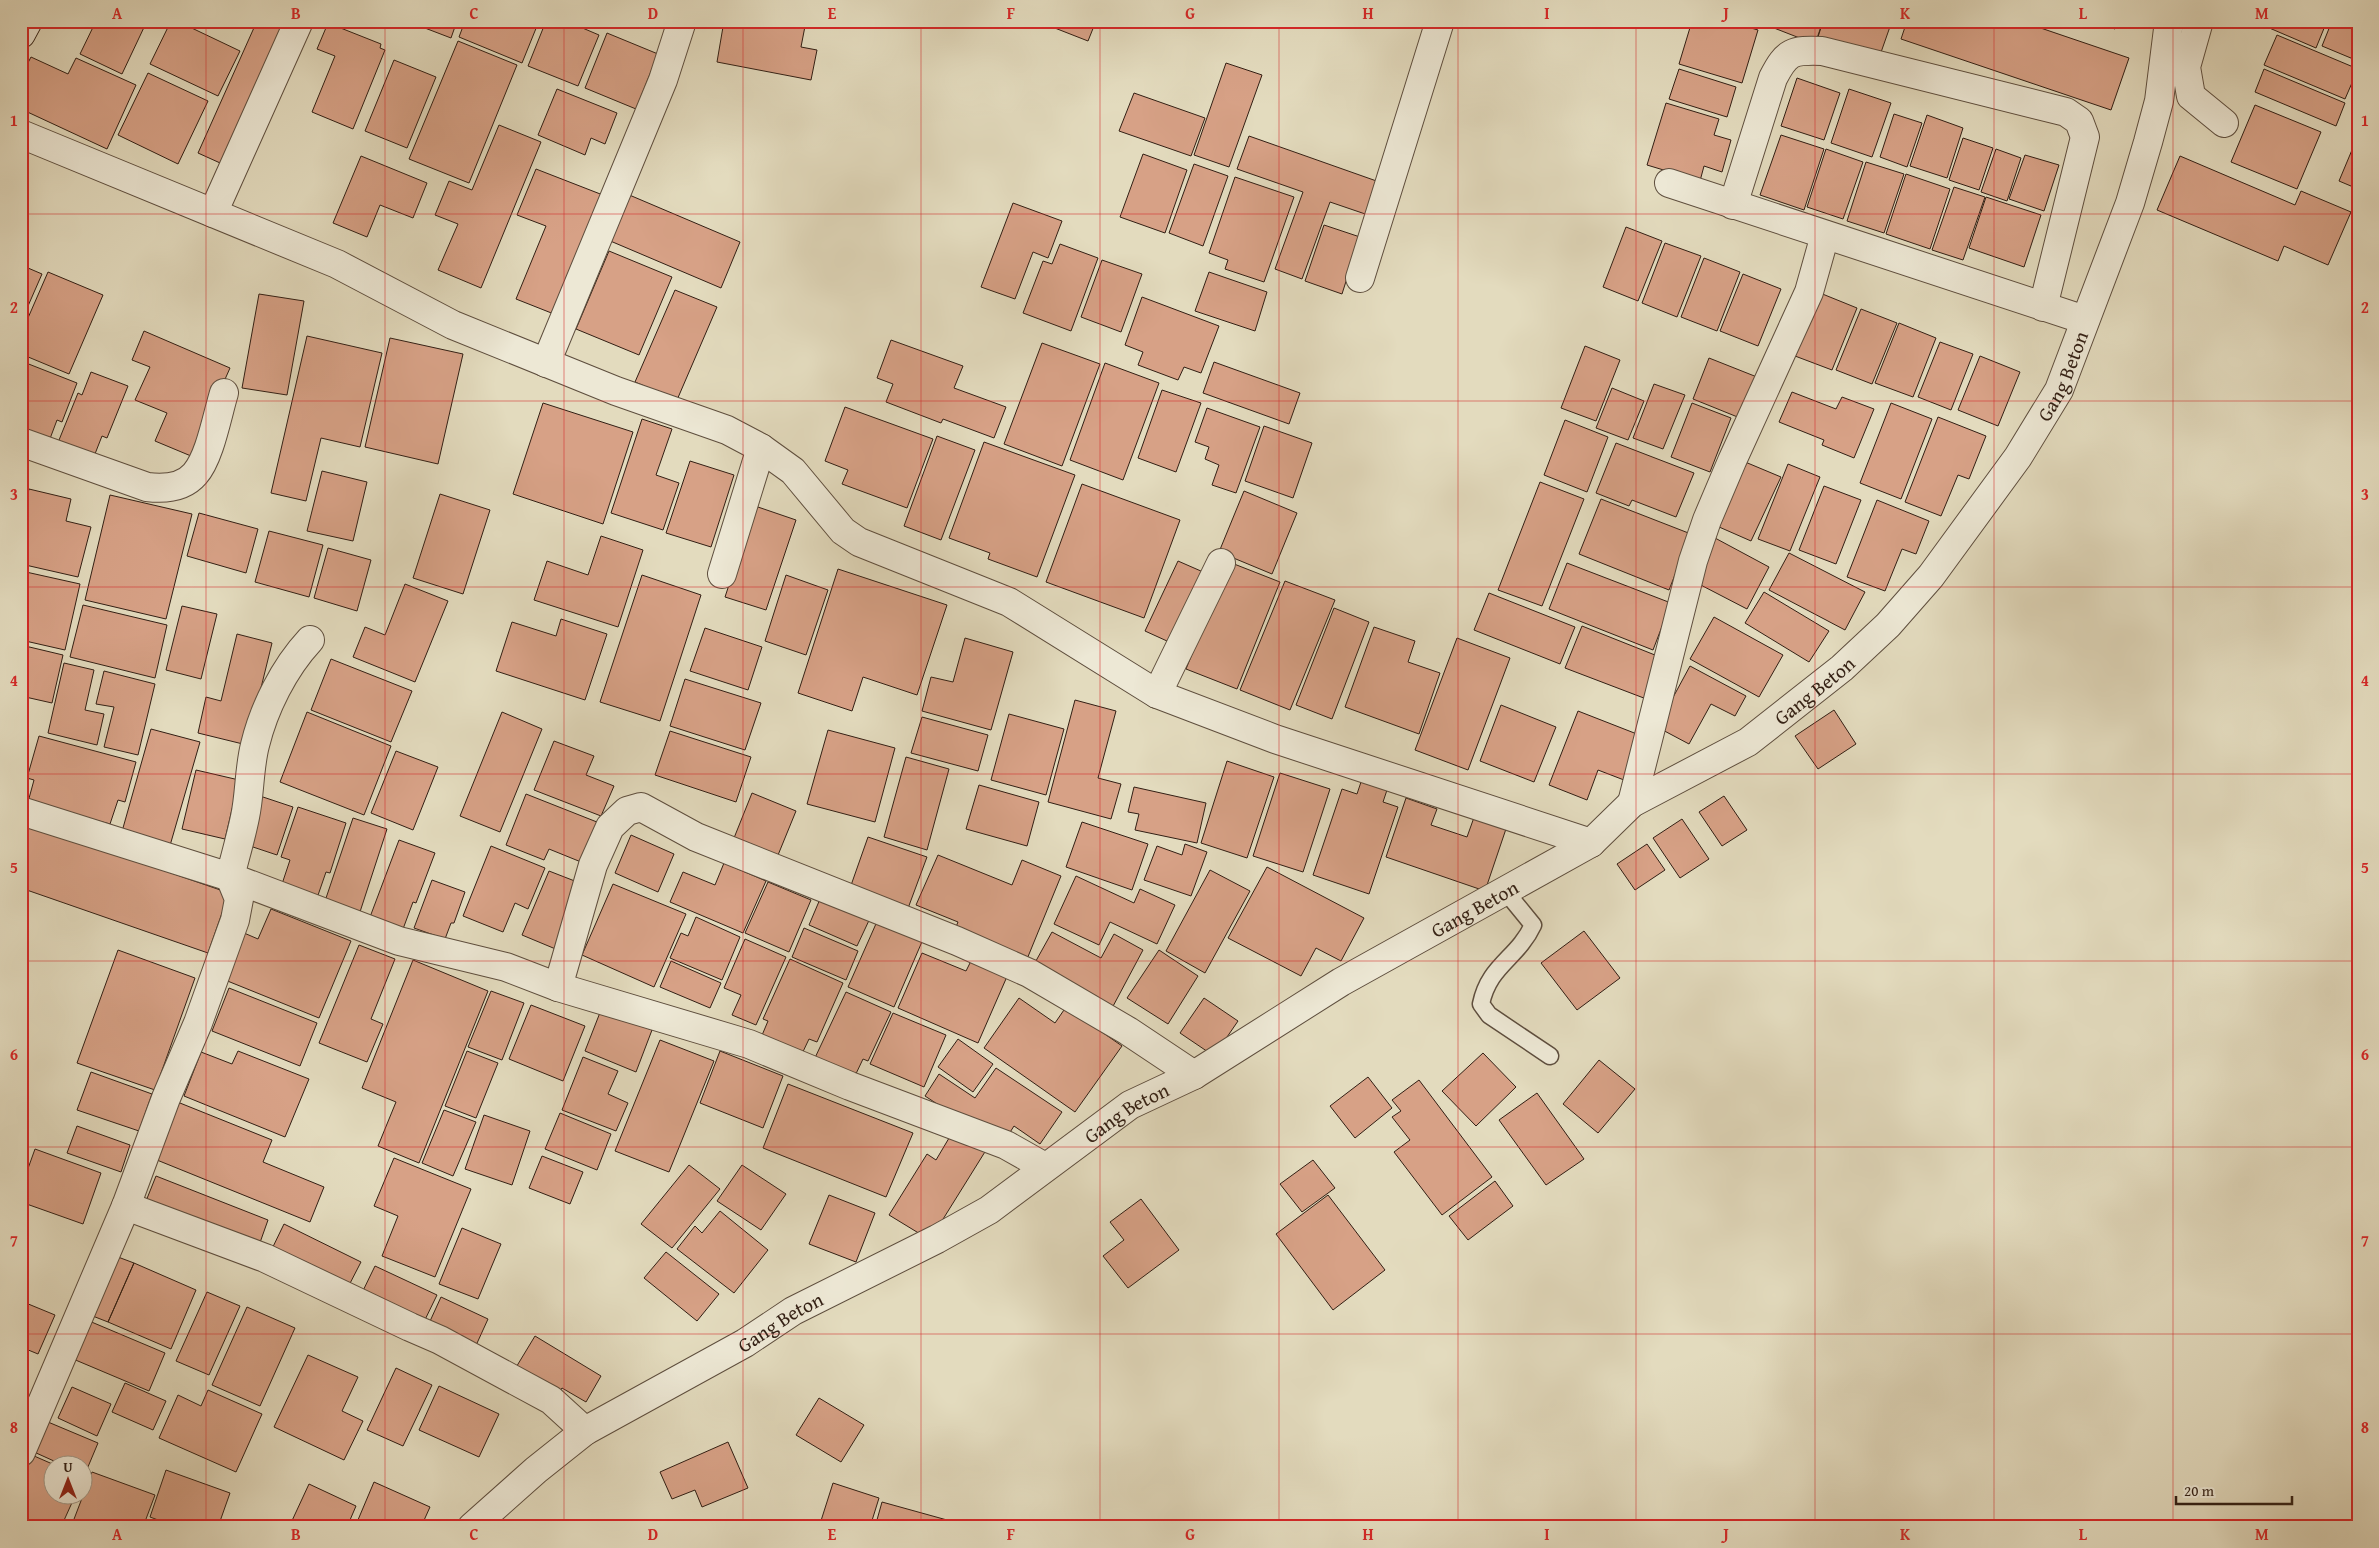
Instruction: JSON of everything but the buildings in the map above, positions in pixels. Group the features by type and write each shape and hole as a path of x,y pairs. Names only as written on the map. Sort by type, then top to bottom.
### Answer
{"street":[{"path":"21,34 28,21"},
{"path":"213,213 300,21"},
{"path":"546,363 663,80 682,21"},
{"path":"1360,278 1440,21"},
{"name":"Gang Beton","path":"472,1527 536,1470 584,1431 745,1343 793,1311 937,1239 989,1210 1130,1105 1194,1075 1340,982 1511,898 1591,843 1632,804 1748,742 1842,668 1888,625 1931,576 2018,457 2059,390 2130,203 2159,101 2169,21"},
{"path":"2199,21 2186,67 2191,96 2224,123"},
{"path":"1733,204 1773,78 1782,62 1790,54 1799,50 1822,51 2066,112 2079,121 2085,137 2043,307"},
{"path":"21,134 337,264 453,325 616,391 727,430 761,448 793,471 843,531 859,542 1009,602 1157,694 1275,739 1591,843"},
{"path":"1668,183 2085,320"},
{"path":"1632,804 1693,561 1728,470 1809,292 1825,235"},
{"path":"21,442 147,487 164,489 179,484 194,475 205,454 224,393"},
{"path":"722,574 761,448"},
{"path":"1157,694 1221,563"},
{"path":"21,1452 126,1206 166,1098 198,1022 235,920 239,899 230,877 245,817 255,745 267,710 284,676 296,655 310,640"},
{"path":"558,987 593,865 610,826 627,810 641,807 696,837 957,941 1029,973 1128,1031 1194,1075"},
{"path":"21,811 230,877 399,941 506,968 558,987 749,1044 850,1086 1006,1145 1045,1167"},
{"path":"126,1206 266,1258 410,1328 440,1340 551,1400 584,1431"}],"lane":[{"path":"1511,898 1533,925 1526,939 1491,976 1484,991 1482,1004 1489,1015 1550,1056"}]}
